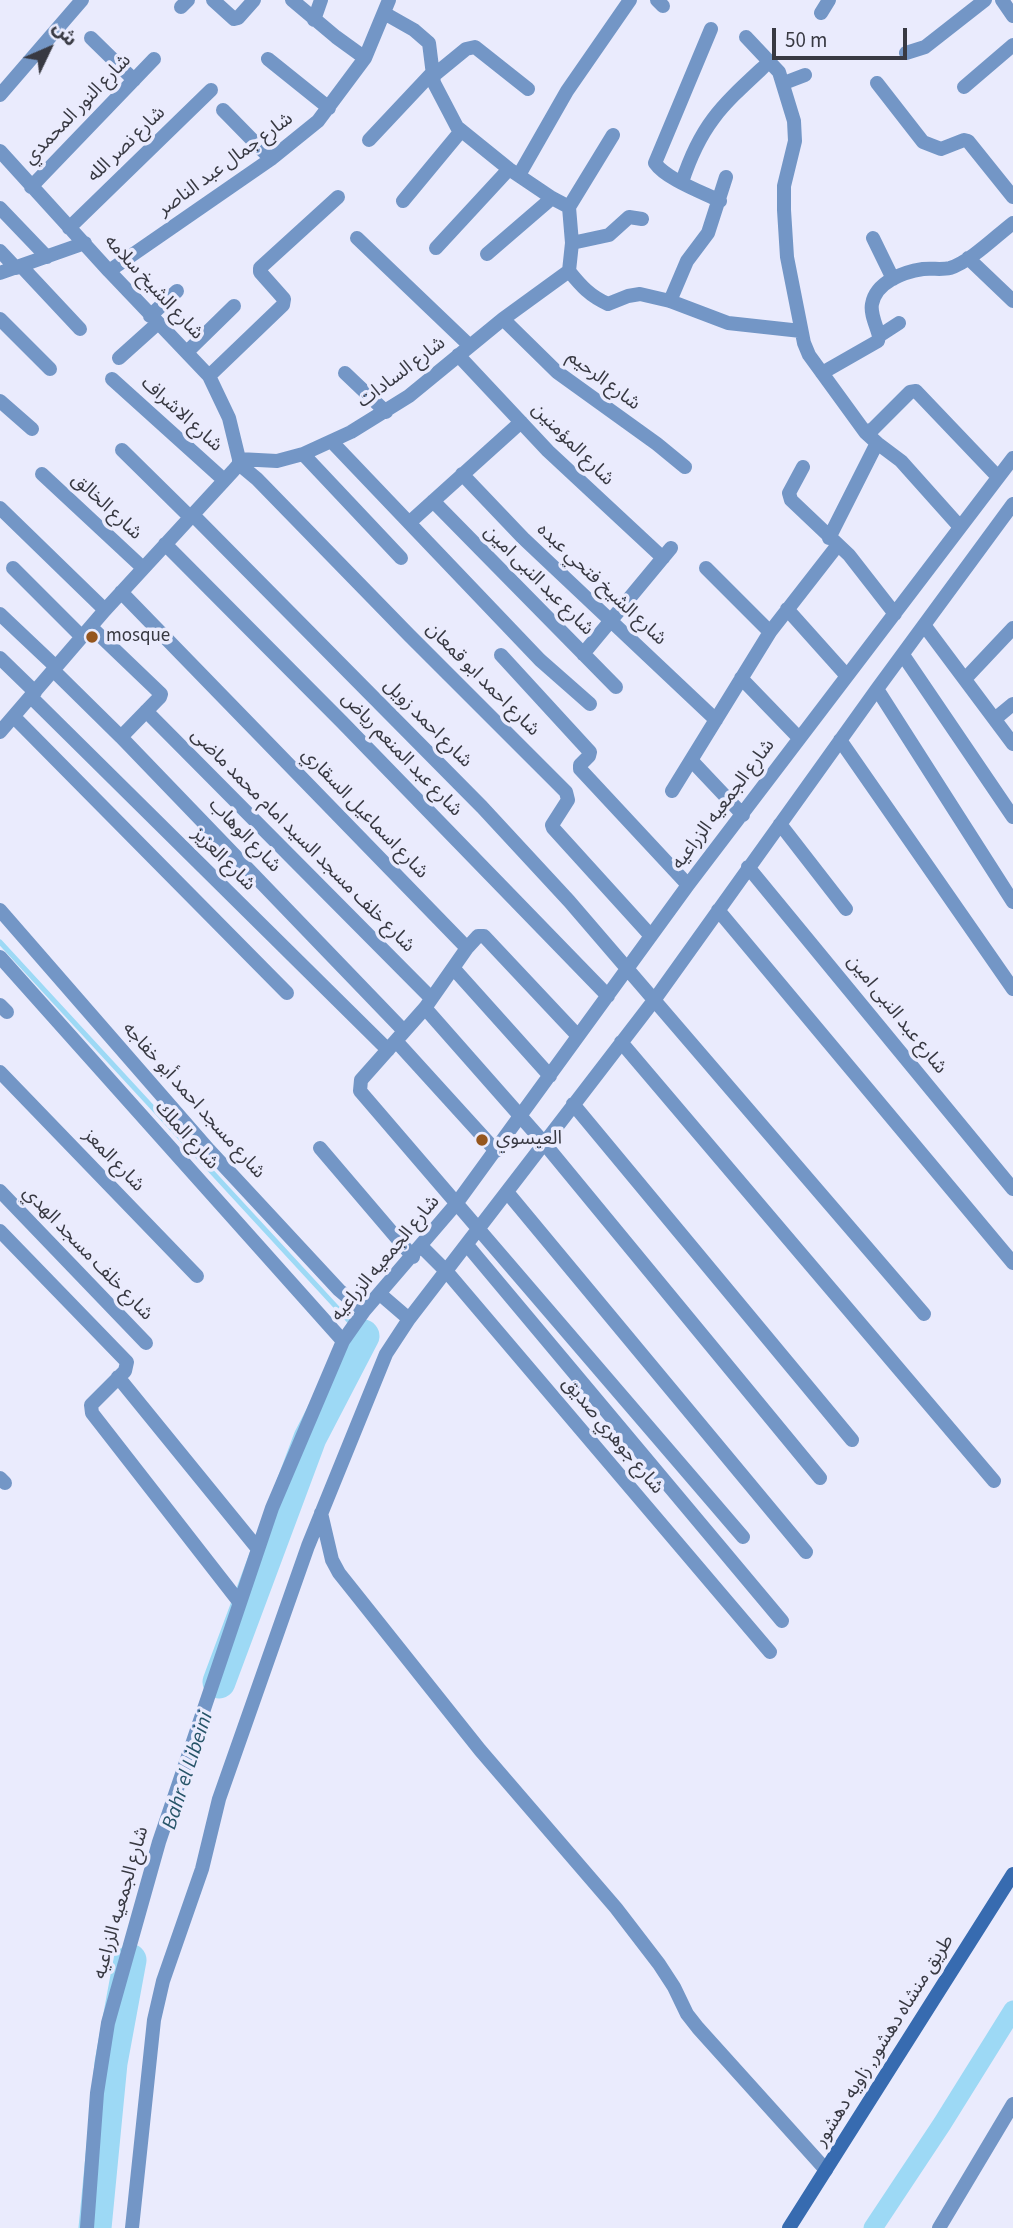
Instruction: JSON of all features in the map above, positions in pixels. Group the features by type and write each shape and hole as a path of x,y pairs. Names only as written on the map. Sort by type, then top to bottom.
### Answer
{"street":[{"path":"1,91 82,0"},
{"path":"213,0 234,19 254,0"},
{"path":"292,0 365,58"},
{"path":"314,20 321,0"},
{"path":"436,248 514,172 566,91 630,0"},
{"path":"821,13 830,0"},
{"path":"906,53 925,47 985,0"},
{"path":"1002,0 1013,16"},
{"path":"386,6 429,43 433,75 445,104 461,131 514,172 569,207"},
{"name":"شارع جمال عبد الناصر","path":"109,271 271,159 318,121 365,58 386,6"},
{"path":"711,29 655,160 658,168 720,201"},
{"path":"746,37 779,72 796,131 784,186 786,257 808,355 865,432 901,461 960,527"},
{"path":"91,38 134,80"},
{"path":"964,87 1013,46"},
{"path":"369,140 433,75 462,51 475,47 528,89"},
{"name":"شارع النور المحمدي","path":"31,187 154,60"},
{"path":"268,60 329,108"},
{"path":"682,182 692,150 706,127 724,104 770,61"},
{"path":"783,83 805,75"},
{"path":"877,83 923,142 942,149 964,140 968,141 1013,197"},
{"name":"شارع نصر الله","path":"69,228 211,90"},
{"path":"223,110 271,159"},
{"path":"403,201 461,131"},
{"path":"613,135 569,207 572,243 569,271 588,293 608,304 628,296 640,295 670,301 728,323 801,331"},
{"name":"شارع الشيخ سلامه","path":"0,151 209,376 229,418 233,468"},
{"path":"670,301 687,261 708,233 726,177"},
{"path":"209,376 283,305 284,299 260,272 260,268 338,197"},
{"path":"487,254 552,198"},
{"path":"0,208 47,257"},
{"path":"572,243 609,236 629,217 642,219"},
{"path":"879,336 871,307 875,295 883,285 915,270 951,268 1013,223"},
{"path":"357,238 470,346"},
{"path":"873,238 893,279"},
{"path":"0,273 85,243"},
{"path":"0,251 80,329"},
{"path":"968,258 1013,301"},
{"name":"شارع السادات","path":"233,468 303,454 332,442 386,412 436,375 503,319 569,271"},
{"path":"119,358 177,290"},
{"path":"187,352 234,306"},
{"path":"0,319 50,369"},
{"name":"شارع الرحيم","path":"503,319 557,372 685,467"},
{"path":"822,373 876,343 879,336 899,323"},
{"name":"شارع المؤمنين","path":"458,355 577,479 667,553 610,620"},
{"path":"345,373 386,412"},
{"name":"شارع الاشراف","path":"112,379 233,468"},
{"path":"865,432 873,429 910,392 916,391 998,477"},
{"path":"0,401 32,429"},
{"path":"410,523 521,422"},
{"path":"332,442 540,660 590,704"},
{"path":"672,791 770,632 833,542 877,443"},
{"name":"شارع احمد زويل","path":"122,450 482,807 569,901 626,970 655,999 924,1314"},
{"path":"303,454 401,558"},
{"name":"شارع الجمعيه الزراعيه","path":"87,2228 97,2093 108,2023 159,1842 277,1496 343,1340 456,1204 688,885 1013,458"},
{"path":"803,467 789,492 790,496 833,542 849,555 895,614"},
{"path":"1,729 233,468"},
{"name":"شارع احمد ابو قمعان","path":"233,468 257,479 566,792 568,800 552,825 553,828 651,936"},
{"name":"شارع الخالق","path":"43,474 143,568"},
{"name":"شارع الشيخ فتحي عبده","path":"462,474 523,538 716,720"},
{"name":"شارع عبد النبى امين","path":"433,501 616,687"},
{"path":"132,2228 154,2020 163,1982 202,1869 219,1799 321,1513 386,1354 409,1319 655,999 1013,503"},
{"path":"0,508 105,610"},
{"name":"شارع عبد المنعم رياض","path":"164,544 342,722 608,996"},
{"path":"13,568 161,694 121,737"},
{"path":"706,568 770,632"},
{"name":"شارع اسماعيل السقاري","path":"121,592 467,948"},
{"path":"787,609 847,676"},
{"name":"شارع الوهاب","path":"0,614 121,737 396,1041"},
{"path":"583,653 610,620"},
{"path":"924,625 1013,744"},
{"path":"965,679 1013,628"},
{"path":"501,655 590,752 580,769 688,885"},
{"path":"903,655 1013,817"},
{"name":"شارع العزيز","path":"0,658 33,695 396,1041 496,1151"},
{"path":"741,678 800,737"},
{"path":"877,689 1013,902"},
{"path":"996,719 1013,704"},
{"name":"شارع خلف مسجد السيد امام محمد ماضى","path":"146,711 428,1003 820,1478"},
{"path":"13,717 287,993"},
{"path":"840,740 1013,989"},
{"path":"691,760 743,815"},
{"path":"780,824 846,909"},
{"name":"شارع عبد النبى امين","path":"748,867 1013,1189"},
{"name":"شارع مسجد احمد أبو خفاجه","path":"0,910 219,1160 339,1290 365,1311"},
{"path":"718,910 1013,1263"},
{"path":"578,1036 484,936 478,936 428,1003 360,1080 360,1091 743,1537"},
{"name":"شارع الملك","path":"0,957 343,1340"},
{"path":"454,969 550,1076"},
{"path":"621,1042 994,1481"},
{"name":"شارع المعز","path":"0,1072 197,1276"},
{"path":"573,1104 852,1440"},
{"name":"شارع جوهري صديق","path":"320,1148 418,1252 447,1272 770,1652"},
{"name":"شارع خلف مسجد الهدي","path":"0,1191 146,1343"},
{"path":"508,1192 806,1552"},
{"path":"0,1231 127,1362 125,1371 90,1408 240,1603"},
{"path":"467,1245 782,1621"},
{"path":"380,1294 409,1319"},
{"path":"118,1377 258,1549"},
{"path":"321,1513 332,1560 339,1573 480,1750 616,1908 659,1964 687,2014 698,2028 826,2170"},
{"name":"طريق منشاه دهشور, زاويه دهشور","path":"789,2228 1013,1874"},
{"path":"939,2228 1013,2104"}],"waterway":[{"path":"0,942 363,1336"},
{"name":"Bahr el Libeini","path":"219,1682 310,1438 363,1336"},
{"name":"Bahr el Libeini","path":"95,2228 111,2063 130,1960"},
{"path":"873,2228 1013,2010"}],"place":[{"name":"mosque","path":"92,637"},
{"name":"العيسوي","path":"482,1140"}]}
